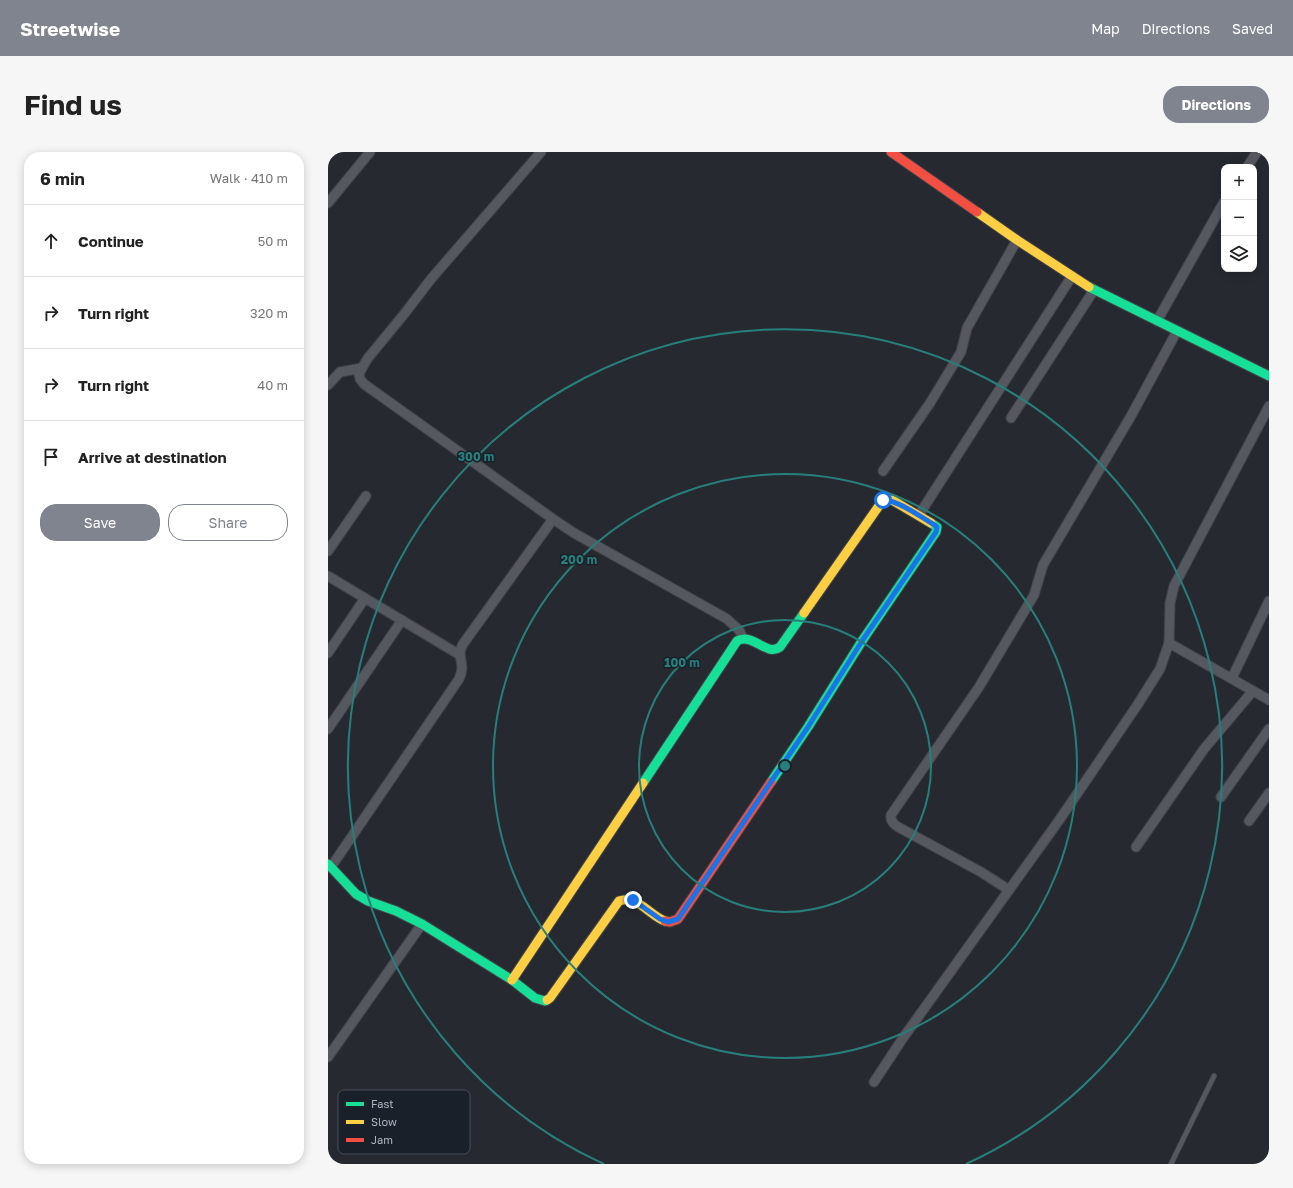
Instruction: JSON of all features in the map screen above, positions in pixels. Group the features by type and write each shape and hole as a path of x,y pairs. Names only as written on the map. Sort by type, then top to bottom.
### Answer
{"street":[{"path":"328,203 370,152"},
{"path":"541,152 431,279 362,368 360,379 364,384 553,519 574,533 727,619 739,630 743,638"},
{"path":"891,152 1017,240 1094,290 1269,376"},
{"path":"1249,164 1257,152"},
{"path":"1157,321 1221,207"},
{"path":"883,471 930,403 961,352 967,328 1017,240"},
{"path":"919,515 1072,276"},
{"path":"1011,418 1094,290"},
{"path":"1009,890 981,872 900,828 892,822 890,818 979,687 1030,602 1037,589 1043,565 1131,416 1177,331"},
{"path":"328,386 340,372 362,368"},
{"path":"874,1082 903,1038 1060,819 1160,669 1169,643 1170,603 1174,586 1269,406"},
{"path":"328,551 366,496"},
{"path":"512,980 737,640 748,638 770,649 777,649 780,647 883,500 892,500 937,527 936,532 862,641 808,727 678,919 668,922 660,919 633,900 623,898 550,998 545,1001 535,998 512,980 422,924 396,911 368,901 356,894 329,866 459,678 463,667 460,649 463,644 553,519"},
{"path":"328,576 460,655"},
{"path":"328,653 365,598"},
{"path":"1232,678 1269,601"},
{"path":"328,729 402,620"},
{"path":"1169,643 1232,678 1252,692 1269,700"},
{"path":"1136,847 1204,749 1252,692"},
{"path":"1221,797 1269,729"},
{"path":"1250,821 1269,793"},
{"path":"328,1057 422,924"}],"lane":[{"path":"1171,1164 1214,1076"}],"traffic: fast":[{"path":"1089,287 1269,376"},
{"path":"771,782 808,727 862,641 936,532 937,527 931,523"},
{"path":"643,783 737,641 743,639 748,640 770,649 780,647 804,613"},
{"path":"328,864 356,894 368,901 396,911 422,924 512,980 535,998 545,1001 547,1000"}],"traffic: slow":[{"path":"977,212 1089,287"},
{"path":"804,613 883,500 892,500 931,523"},
{"path":"512,980 643,783"},
{"path":"547,1000 550,998 619,901 632,900 665,921"}],"traffic: jam":[{"path":"891,152 977,212"},
{"path":"665,921 670,922 678,919 771,782"}],"route":[{"path":"633,900 660,919 668,922 678,919 684,912 808,727 862,641 936,532 936,526 919,515 892,500 883,500"}]}
